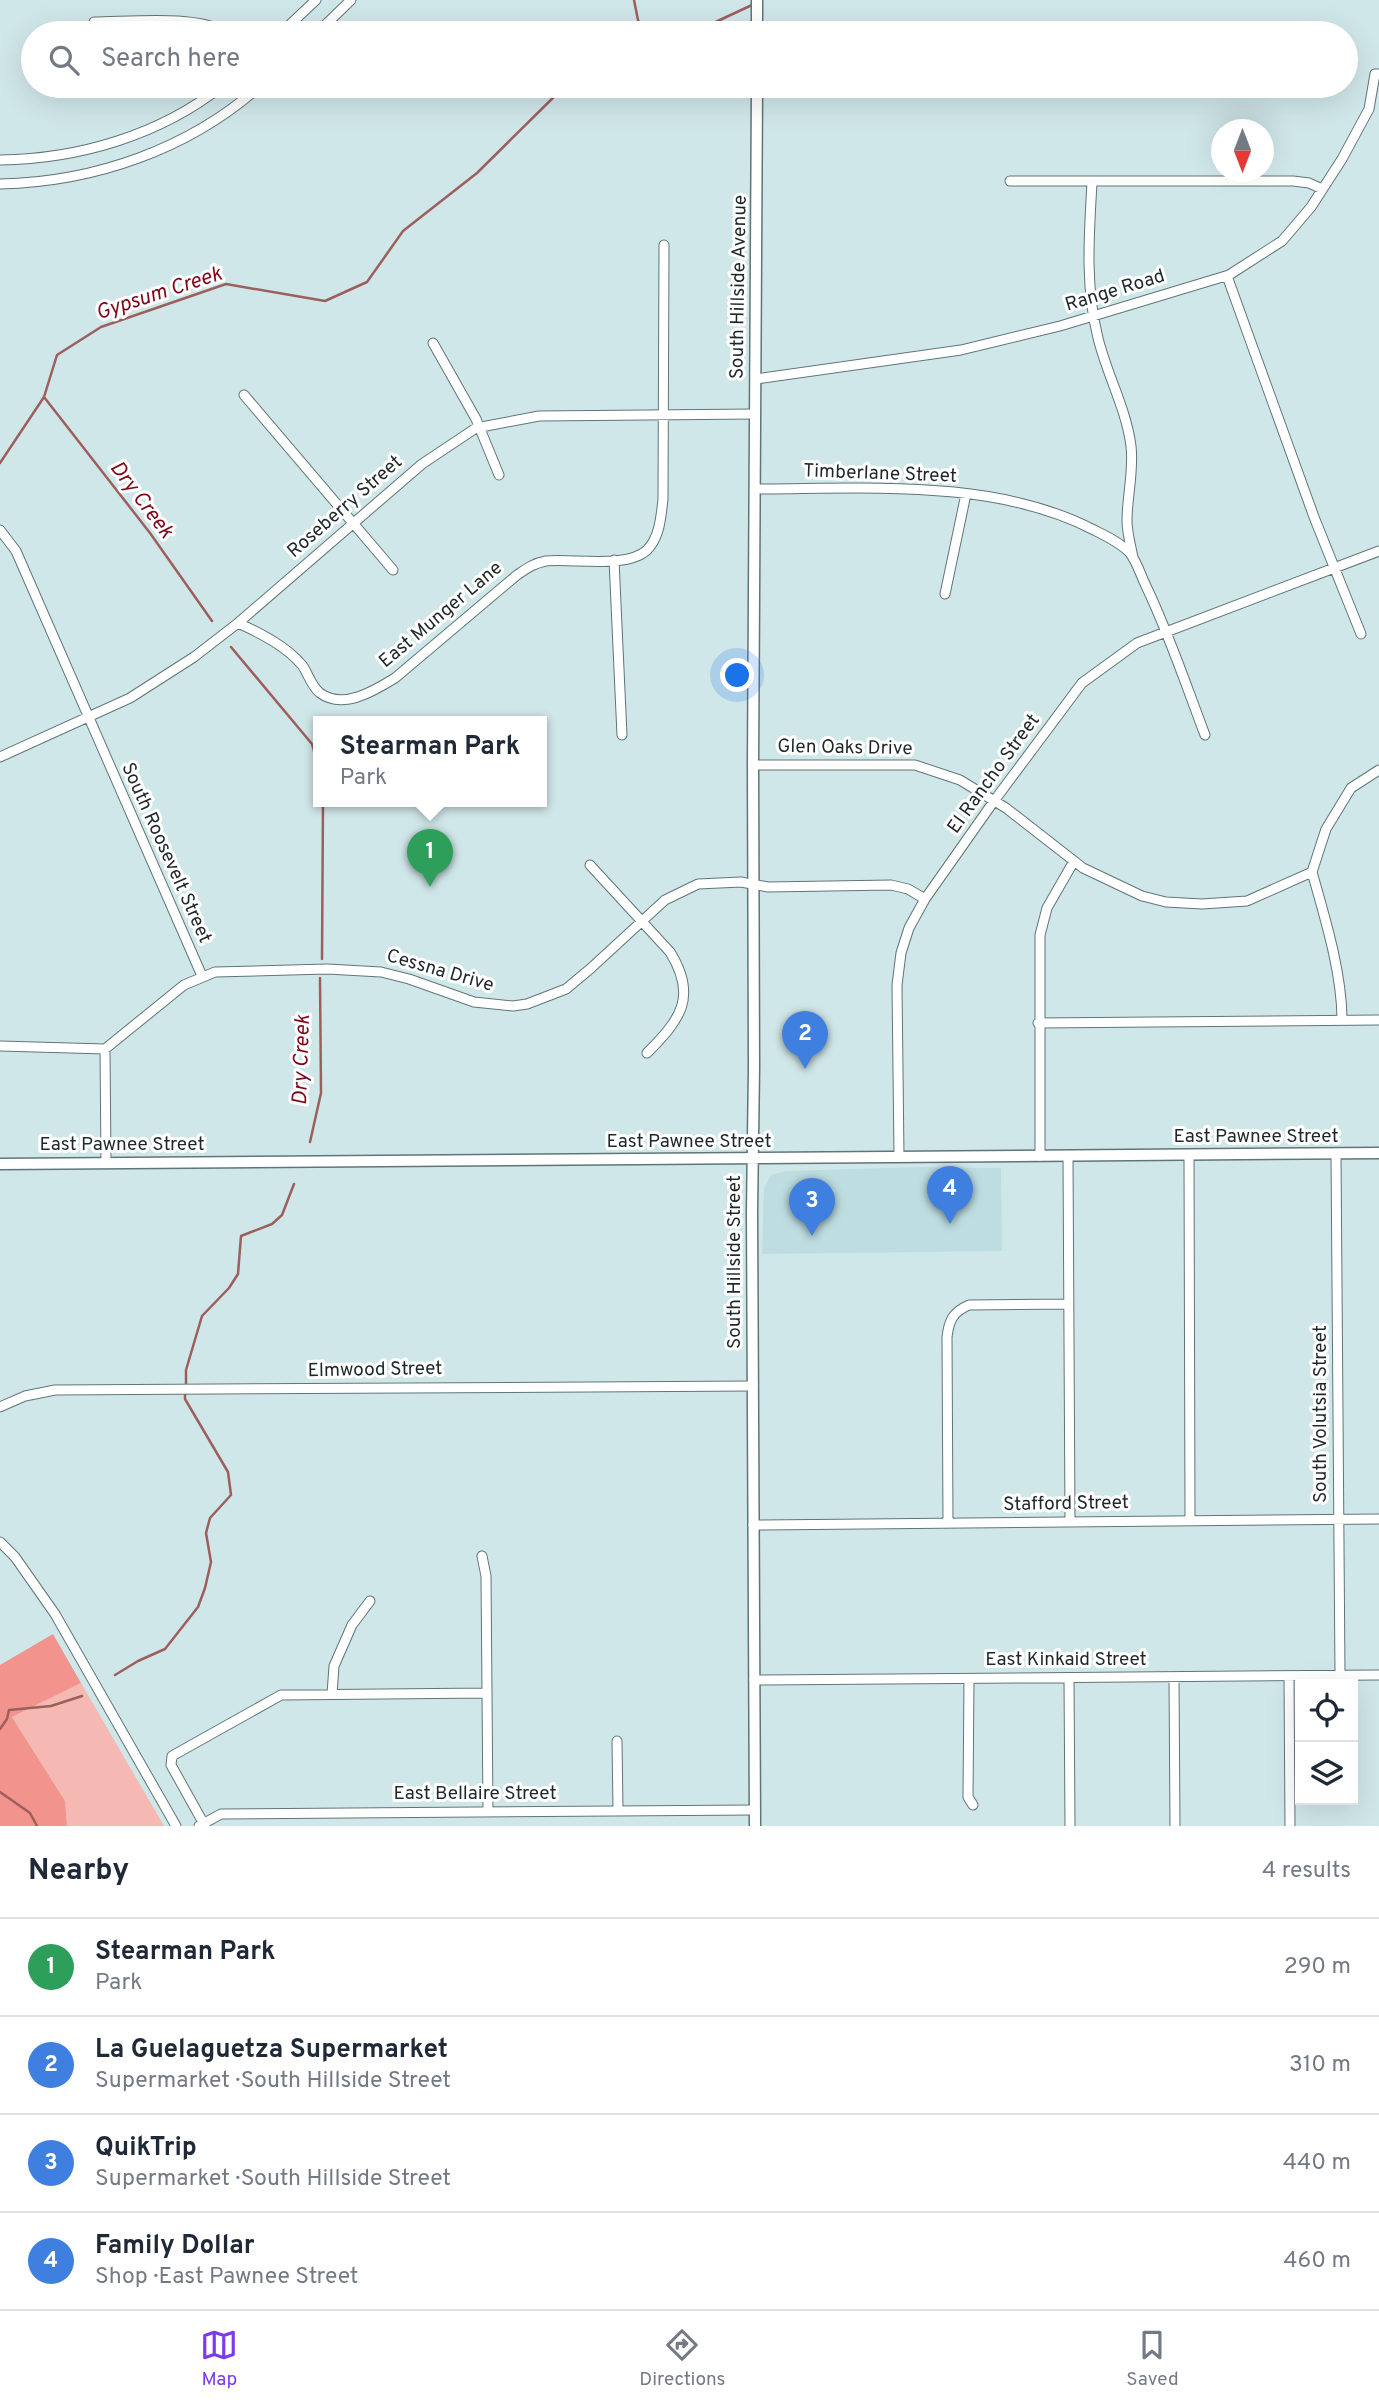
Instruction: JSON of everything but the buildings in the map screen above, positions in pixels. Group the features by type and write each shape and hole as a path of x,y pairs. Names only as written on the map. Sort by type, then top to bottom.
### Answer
{"main road":[{"path":"757,0 757,21"},
{"name":"South Hillside Avenue","path":"755,489 757,98"},
{"name":"South Hillside Street","path":"755,489 755,1826"},
{"name":"East Pawnee Street","path":"0,1164 1379,1153"}],"street":[{"path":"329,21 351,0"},
{"path":"293,21 311,2"},
{"name":"Range Road","path":"756,379 961,350 1060,326 1227,276 1282,241 1311,207 1342,159 1369,109 1377,74"},
{"path":"0,160 43,158 102,147 178,114 203,98"},
{"path":"0,184 79,176 144,156 198,131 245,98"},
{"path":"1010,181 1293,181 1309,183 1322,189"},
{"path":"1092,183 1088,259 1093,316 1098,341 1123,408 1132,447 1127,522 1133,560"},
{"name":"East Munger Lane","path":"238,623 279,645 302,665 318,691 333,700 350,699 374,692 395,678 532,565 569,560 625,559 647,550 660,525 663,499 664,245"},
{"path":"1227,276 1361,634"},
{"path":"433,343 479,428 499,475"},
{"path":"244,396 393,570"},
{"name":"Roseberry Street","path":"0,757 130,698 194,657 238,623 422,464 479,428 538,416 755,414"},
{"name":"Timberlane Street","path":"755,489 898,489 966,494 1052,511 1115,541 1133,560 1166,632 1205,735"},
{"path":"945,594 966,494"},
{"name":"South Roosevelt Street","path":"0,530 16,551 202,976"},
{"name":"El Rancho Street","path":"899,1156 897,985 905,941 925,899 1082,683 1137,643 1379,551"},
{"path":"614,560 622,735"},
{"name":"Glen Oaks Drive","path":"753,765 915,765 961,780 994,801 1083,868 1142,896 1166,902 1202,904 1248,901 1312,872"},
{"path":"1342,1020 1342,1001 1324,911 1312,872 1326,829 1351,788 1379,770"},
{"path":"1040,1156 1040,935 1042,921 1074,861"},
{"path":"590,865 670,952 680,968 684,984 683,1004 673,1027 647,1054"},
{"name":"Cessna Drive","path":"202,976 215,972 367,970 409,978 474,1002 513,1006 566,989 664,900 691,887 713,882 741,881 768,887 891,885 908,889 925,899"},
{"path":"0,1046 105,1049 184,985 202,976"},
{"path":"1038,1023 1379,1020"},
{"path":"105,1049 106,1163"},
{"name":"South Volutsia Street","path":"1336,1154 1340,1675"},
{"path":"1189,1155 1190,1520"},
{"path":"1068,1156 1070,1521"},
{"path":"947,1522 947,1337 952,1317 957,1310 969,1305 1068,1304"},
{"name":"Elmwood Street","path":"0,1407 25,1396 55,1390 753,1386"},
{"name":"Stafford Street","path":"753,1525 1379,1519"},
{"path":"0,1542 15,1557 55,1614 176,1826"},
{"path":"482,1556 486,1576 488,1811"},
{"path":"332,1694 334,1666 352,1625 370,1601"},
{"path":"1289,1675 1290,1826"},
{"name":"East Kinkaid Street","path":"754,1680 1379,1675"},
{"path":"1174,1677 1175,1826"},
{"path":"1069,1678 1070,1826"},
{"path":"969,1679 968,1797 973,1805"},
{"path":"202,1825 171,1765 172,1756 281,1695 486,1693"},
{"path":"617,1741 618,1810"},
{"name":"East Bellaire Street","path":"202,1825 221,1814 755,1810"}],"shaded area":[{"path":"921,1167 1001,1168 1002,1251 762,1254 764,1188 771,1175 785,1171"},
{"path":"53,1634 81,1683 12,1717 65,1801 67,1826 0,1826 0,1665"},
{"path":"81,1683 164,1826 67,1826 65,1801 12,1717"}],"waterway":[{"path":"634,0 638,21"},
{"name":"Gypsum Creek","path":"718,21 752,5"},
{"name":"Gypsum Creek","path":"0,463 44,397 57,355 101,327 226,284 325,301 367,282 403,231 477,173 553,98"},
{"name":"Dry Creek","path":"44,397 150,533 212,621"},
{"name":"Dry Creek","path":"231,647 313,748"},
{"name":"Dry Creek","path":"322,959 323,807"},
{"name":"Dry Creek","path":"310,1142 321,1093 320,978"},
{"name":"Dry Creek","path":"186,1386 186,1370 202,1316 229,1288 238,1274 241,1236 272,1224 282,1215 294,1184"},
{"name":"Dry Creek","path":"115,1675 165,1649 198,1607 211,1562 206,1533 210,1518 231,1495 228,1472 185,1399 185,1393"},
{"name":"Dry Creek","path":"0,1729 9,1710 51,1706 82,1696"},
{"name":"Dry Creek","path":"0,1792 30,1813 37,1826"}],"place":[{"name":"Stearman Park","path":"430,887"},
{"name":"La Guelaguetza Supermarket","path":"805,1069"},
{"name":"Family Dollar","path":"950,1224"},
{"name":"QuikTrip","path":"812,1236"}]}
